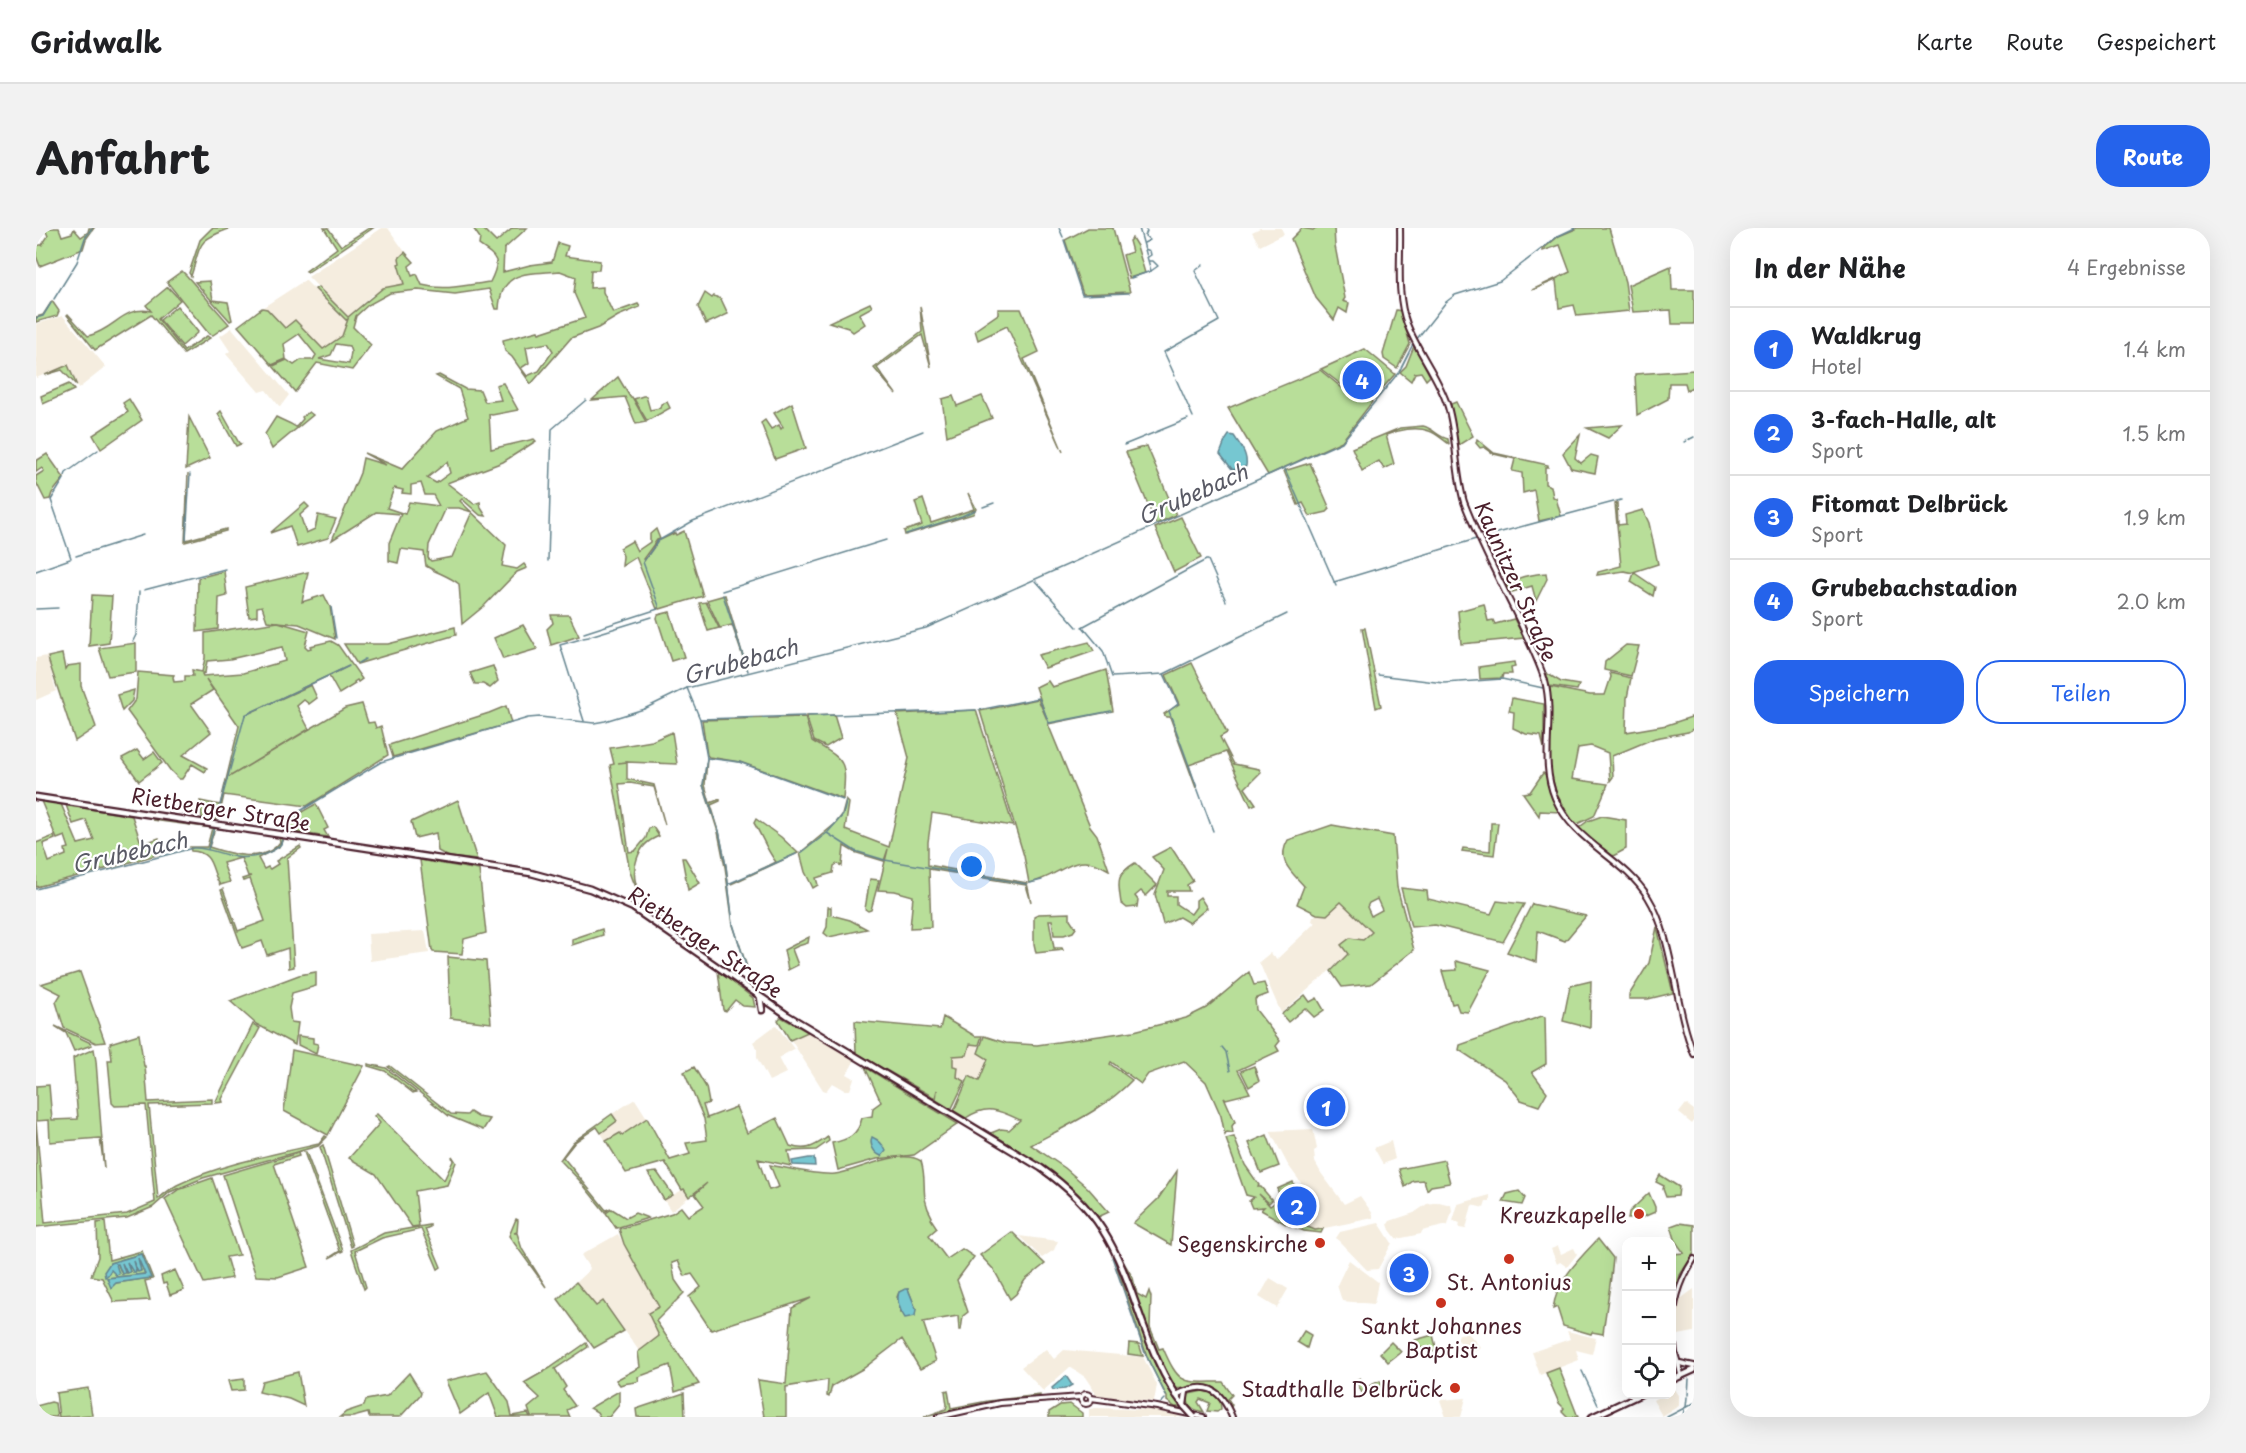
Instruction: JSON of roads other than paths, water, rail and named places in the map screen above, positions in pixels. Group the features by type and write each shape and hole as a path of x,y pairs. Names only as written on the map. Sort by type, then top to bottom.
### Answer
{"main road":[{"name":"Kaunitzer Straße","path":"1400,228 1402,301 1407,325 1446,399 1451,418 1458,479 1469,514 1542,672 1548,708 1546,760 1554,797 1574,828 1629,873 1650,900 1663,933 1680,1011 1694,1054"},
{"name":"Rietberger Straße","path":"36,797 531,873 590,889 642,914 760,997 1041,1168 1079,1199 1107,1237 1122,1269 1154,1355 1177,1397 1194,1417"},
{"path":"760,997 762,1010"},
{"path":"1678,1377 1679,1362 1673,1332 1674,1304 1680,1283 1694,1259"},
{"path":"1679,1362 1694,1368"},
{"path":"1678,1377 1679,1362"},
{"path":"1678,1377 1694,1368"},
{"path":"1177,1397 1188,1391 1204,1388 1214,1391 1224,1398 1230,1417"},
{"path":"1185,1407 1184,1398 1188,1391"},
{"path":"1081,1399 1086,1394 1091,1399 1150,1406 1203,1417"},
{"path":"938,1417 1000,1403 1060,1398 1081,1399 1086,1404 1091,1399"},
{"path":"1592,1417 1632,1399"}],"water":[{"path":"1229,435 1234,436 1246,458 1246,466 1238,470 1232,469 1220,454"},
{"path":"872,1137 877,1139 885,1149 882,1156 873,1148"},
{"path":"814,1158 815,1166 793,1165 792,1161"},
{"path":"141,1254 151,1278 116,1283 111,1288 107,1278 145,1274 138,1258 141,1271 138,1272 133,1261 136,1272 133,1272 127,1262 130,1272 127,1273 122,1263 125,1273 122,1274 116,1264 119,1274 116,1275 111,1270 105,1277 104,1272 110,1263"},
{"path":"908,1289 916,1309 915,1316 905,1318 898,1298 899,1292"},
{"path":"1066,1376 1072,1385 1065,1389 1053,1390 1052,1388"}],"waterway":[{"path":"54,299 77,262 85,238 92,228"},
{"path":"1059,228 1063,237"},
{"path":"1131,278 1151,271 1139,228"},
{"path":"1144,228 1147,231 1145,236 1150,240 1144,243"},
{"name":"Grubebach","path":"1416,340 1446,302 1455,295 1500,281 1558,236 1575,228"},
{"path":"1064,240 1082,295 1129,293"},
{"path":"1145,249 1150,251 1151,255 1148,257"},
{"path":"1149,261 1153,261 1158,266 1151,271"},
{"path":"1175,376 1164,352 1219,321 1195,271 1203,265"},
{"path":"36,318 43,316 51,303"},
{"name":"Grubebach","path":"36,889 193,848 236,857 260,855 272,851 281,844 285,827 292,816 381,762 528,718 540,717 594,723 605,721 644,709 687,688 926,628 1342,442 1399,372 1413,344"},
{"path":"1176,379 1193,417"},
{"path":"548,561 552,429 586,400"},
{"path":"1124,445 1188,419"},
{"path":"584,633 658,609 659,606 643,562 658,541 693,521 923,431"},
{"path":"1684,442 1694,437"},
{"path":"65,476 98,450"},
{"path":"1285,469 1336,586"},
{"path":"186,539 190,474"},
{"path":"64,479 51,500 71,558"},
{"path":"1483,537 1621,500"},
{"path":"983,507 994,503"},
{"path":"906,534 975,510"},
{"path":"76,556 143,535"},
{"path":"1334,582 1476,539"},
{"path":"722,591 886,540"},
{"path":"36,571 70,559"},
{"path":"1082,627 1206,560 1226,601"},
{"path":"144,590 225,569"},
{"path":"1036,581 1077,627"},
{"path":"133,641 136,635 139,592"},
{"path":"723,595 748,671"},
{"path":"331,607 336,638"},
{"path":"36,609 58,608"},
{"path":"1083,627 1103,651 1112,677 1164,674 1287,614"},
{"path":"590,636 652,617"},
{"path":"583,638 589,637"},
{"path":"581,639 560,645 584,721"},
{"path":"358,663 365,659"},
{"path":"217,816 245,715 349,666"},
{"path":"1164,674 1178,704 1169,711 1213,831"},
{"path":"1378,675 1444,683 1459,682"},
{"path":"1460,682 1502,679 1543,688"},
{"path":"687,688 700,719 804,716"},
{"path":"979,710 1039,698 1049,723 1111,711"},
{"path":"807,716 976,710"},
{"path":"700,719 707,758 703,785 719,831 733,924 747,969"},
{"path":"707,758 739,762 843,800"},
{"path":"828,832 843,815 846,802"},
{"path":"208,849 214,828"},
{"path":"801,853 827,833 855,851 885,860 1027,884"},
{"path":"728,884 796,854"},
{"path":"1030,883 1042,880"},
{"path":"1222,1047 1226,1052 1230,1071"},
{"path":"1112,1257 1145,1353 1166,1396"},
{"path":"1582,1371 1598,1405"},
{"path":"1688,1395 1689,1379"},
{"path":"1686,1407 1687,1397"},
{"path":"1161,1403 1165,1399"},
{"path":"1667,1417 1694,1403"},
{"path":"1683,1417 1684,1409"}],"place":[{"name":"Grubebachstadion","path":"1362,380"},
{"name":"Waldkrug","path":"1326,1107"},
{"name":"3-fach-Halle, alt","path":"1297,1206"},
{"name":"Kreuzkapelle","path":"1639,1214"},
{"name":"Segenskirche","path":"1320,1243"},
{"name":"St. Antonius","path":"1509,1259"},
{"name":"Fitomat Delbrück","path":"1409,1273"},
{"name":"Sankt Johannes Baptist","path":"1441,1303"},
{"name":"Stadthalle Delbrück","path":"1455,1388"}]}
